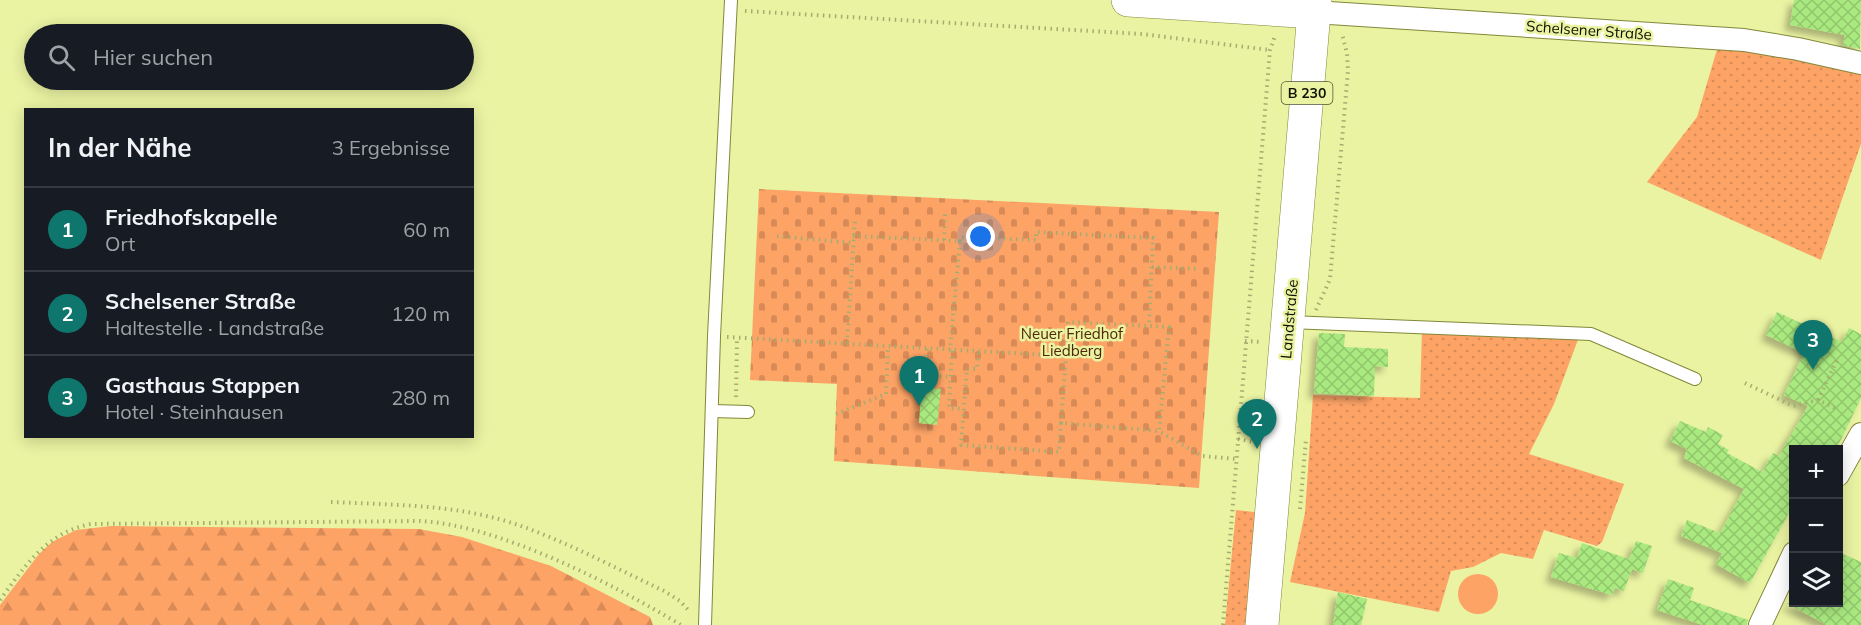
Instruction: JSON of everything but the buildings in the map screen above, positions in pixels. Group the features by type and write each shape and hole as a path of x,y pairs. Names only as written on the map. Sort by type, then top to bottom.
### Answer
{"main road":[{"path":"1128,0 1304,7"},
{"name":"Landstraße","path":"1262,625 1289,322 1304,7"}],"street":[{"name":"Schelsener Straße","path":"1304,7 1744,40 1861,63"},
{"path":"1843,468 1861,434"},
{"path":"1760,625 1789,564"}],"lane":[{"path":"705,625 714,336 730,5"},
{"path":"1289,322 1591,334 1695,379"},
{"path":"712,411 748,412"}],"path":[{"path":"730,5 1142,34 1270,50"},
{"path":"1223,625 1270,50 1304,7"},
{"path":"944,240 945,213"},
{"path":"847,343 855,220"},
{"path":"964,409 949,408 960,237 1036,240 1036,232 1153,238 1149,327"},
{"path":"777,236 853,243"},
{"path":"853,236 960,241"},
{"path":"1152,267 1200,269"},
{"path":"978,353 977,369 967,369 961,445 1059,452 1068,322 1169,327 1159,431"},
{"path":"714,336 978,353 1066,356"},
{"path":"735,412 737,338"},
{"path":"836,414 886,394 888,346"},
{"path":"927,349 924,375 951,377"},
{"path":"1818,400 1837,360"},
{"path":"1745,383 1793,406 1818,400 1835,408"},
{"path":"1061,423 1159,431 1202,456 1236,459"},
{"path":"331,502 434,507 508,521 546,536 664,591 686,606 692,615"},
{"path":"0,600 44,545 63,532 91,524 420,521 463,527 542,554 681,625"}],"green space":[{"path":"1718,46 1778,52 1861,73 1861,144 1821,260 1647,182 1697,117"},
{"name":"Neuer Friedhof Liedberg","path":"759,189 1219,212 1199,488 834,461 837,384 750,380"},
{"path":"1422,330 1579,337 1554,404 1529,454 1624,484 1602,542 1597,546 1544,530 1533,559 1501,553 1473,567 1451,571 1439,612 1290,582 1305,513 1313,395 1420,398"},
{"path":"1236,510 1263,513 1252,625 1225,625"},
{"path":"111,526 419,529 462,537 551,566 650,617 653,625 0,625 0,605 39,554 52,542 76,530"},
{"path":"1478,574 1492,580 1498,594 1492,608 1478,614 1464,608 1458,594 1464,580"}],"place":[{"name":"Gasthaus Stappen","path":"1813,370"},
{"name":"Friedhofskapelle","path":"919,406"},
{"name":"Schelsener Straße","path":"1257,449"}]}
